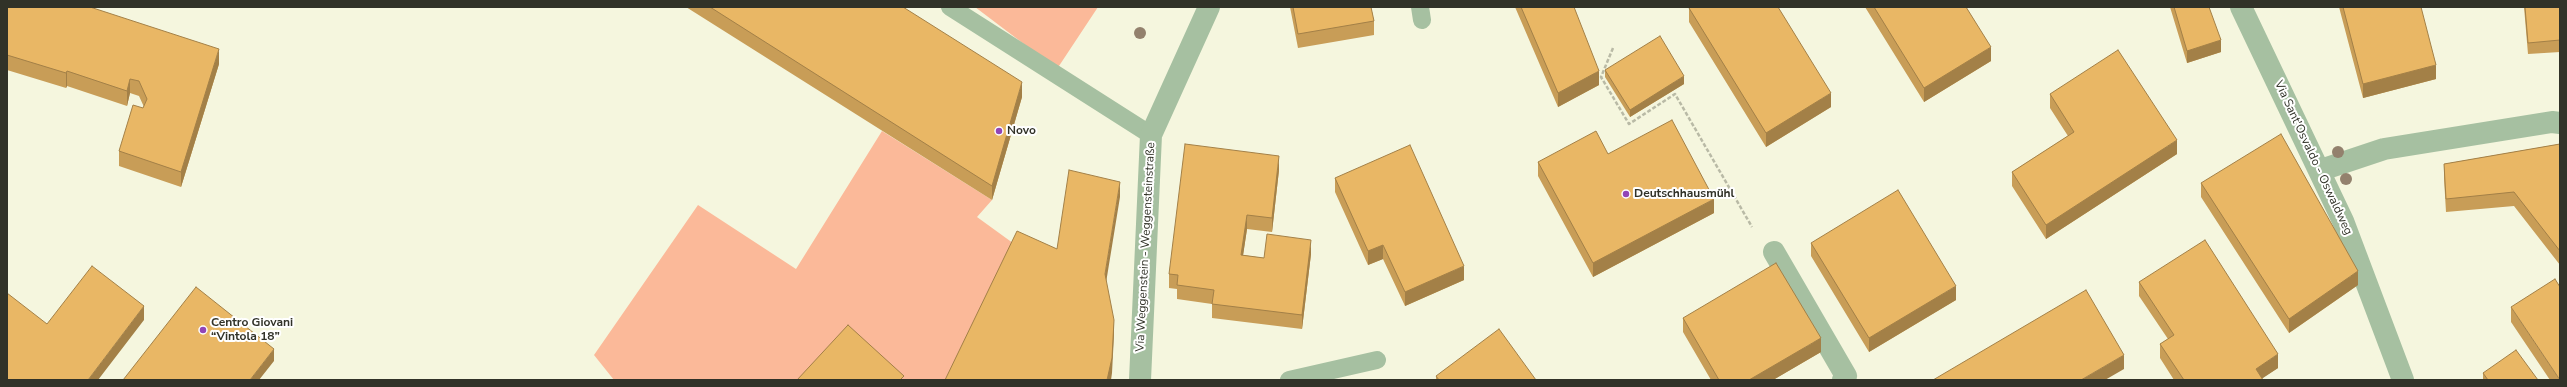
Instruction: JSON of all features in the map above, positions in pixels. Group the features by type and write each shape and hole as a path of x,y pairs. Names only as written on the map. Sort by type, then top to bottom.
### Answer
{"street":[{"name":"Via Weggenstein - Weggensteinstraße","path":"1140,380 1151,134 1209,7"},
{"name":"Via Sant'Osvaldo - Oswaldweg","path":"2241,7 2321,170 2344,221 2403,380"},
{"path":"2321,170 2384,149 2552,122 2560,123"},
{"path":"1774,252 1846,376 1844,380"}],"lane":[{"path":"950,7 1151,134"},
{"path":"1289,380 1377,360"}],"path":[{"path":"1613,48 1601,77 1629,124 1675,94 1762,244 1774,252"}],"shaded area":[{"path":"975,7 1098,7 1057,69"},
{"path":"882,131 992,200 977,217 1017,246 952,380 614,380 594,355 698,205 796,269"}],"building":[{"path":"7,7 90,7 219,49 181,172 119,151 133,105 143,108 147,99 139,81 130,79 127,91 67,71 66,73 7,55"},
{"path":"710,7 903,7 1022,82 992,186"},
{"path":"1293,7 1371,7 1374,21 1298,34"},
{"path":"1521,7 1574,7 1599,71 1558,93"},
{"path":"1778,7 1831,93 1766,133 1689,8"},
{"path":"1874,7 1966,7 1991,47 1924,88"},
{"path":"2174,7 2209,7 2221,40 2187,51"},
{"path":"2343,7 2421,7 2436,65 2363,84"},
{"path":"2525,7 2560,7 2560,40 2528,43"},
{"path":"1660,36 1684,76 1630,110 1605,70"},
{"path":"2118,50 2177,140 2046,225 2012,172 2074,132 2050,94"},
{"name":"Deutschhausmühl","path":"1672,120 1714,199 1593,263 1538,162 1596,131 1608,154"},
{"path":"2281,134 2358,271 2289,319 2201,183"},
{"path":"1185,144 1279,156 1272,218 1247,215 1241,255 1264,258 1267,234 1311,240 1302,315 1212,304 1214,290 1177,285 1178,275 1169,274"},
{"path":"2560,144 2560,251 2514,192 2446,199 2444,164"},
{"path":"1410,145 1464,266 1405,292 1383,245 1368,251 1335,178"},
{"path":"1069,170 1120,182 1105,274 1114,320 1112,358 1107,380 945,380 1017,231 1057,249"},
{"path":"1898,190 1956,286 1869,338 1811,243"},
{"path":"2205,240 2278,354 2256,369 2263,380 2184,380 2160,344 2174,335 2139,282"},
{"path":"1776,263 1821,338 1749,380 1719,380 1683,318"},
{"path":"92,266 144,306 88,380 7,380 7,293 47,324"},
{"path":"2555,279 2560,287 2560,380 2511,307"},
{"name":"Centro Giovani “Vintola 18”","path":"196,287 274,349 250,380 123,380"},
{"path":"2086,290 2124,355 2081,380 1933,380"},
{"path":"848,325 904,376 900,380 797,380"},
{"path":"1499,329 1536,380 1439,380 1436,376"},
{"path":"2516,350 2538,380 2488,380 2483,373"}],"place":[{"name":"Novo","path":"999,131"},
{"name":"Deutschhausmühl","path":"1626,194"},
{"name":"Centro Giovani “Vintola 18”","path":"203,330"}]}
